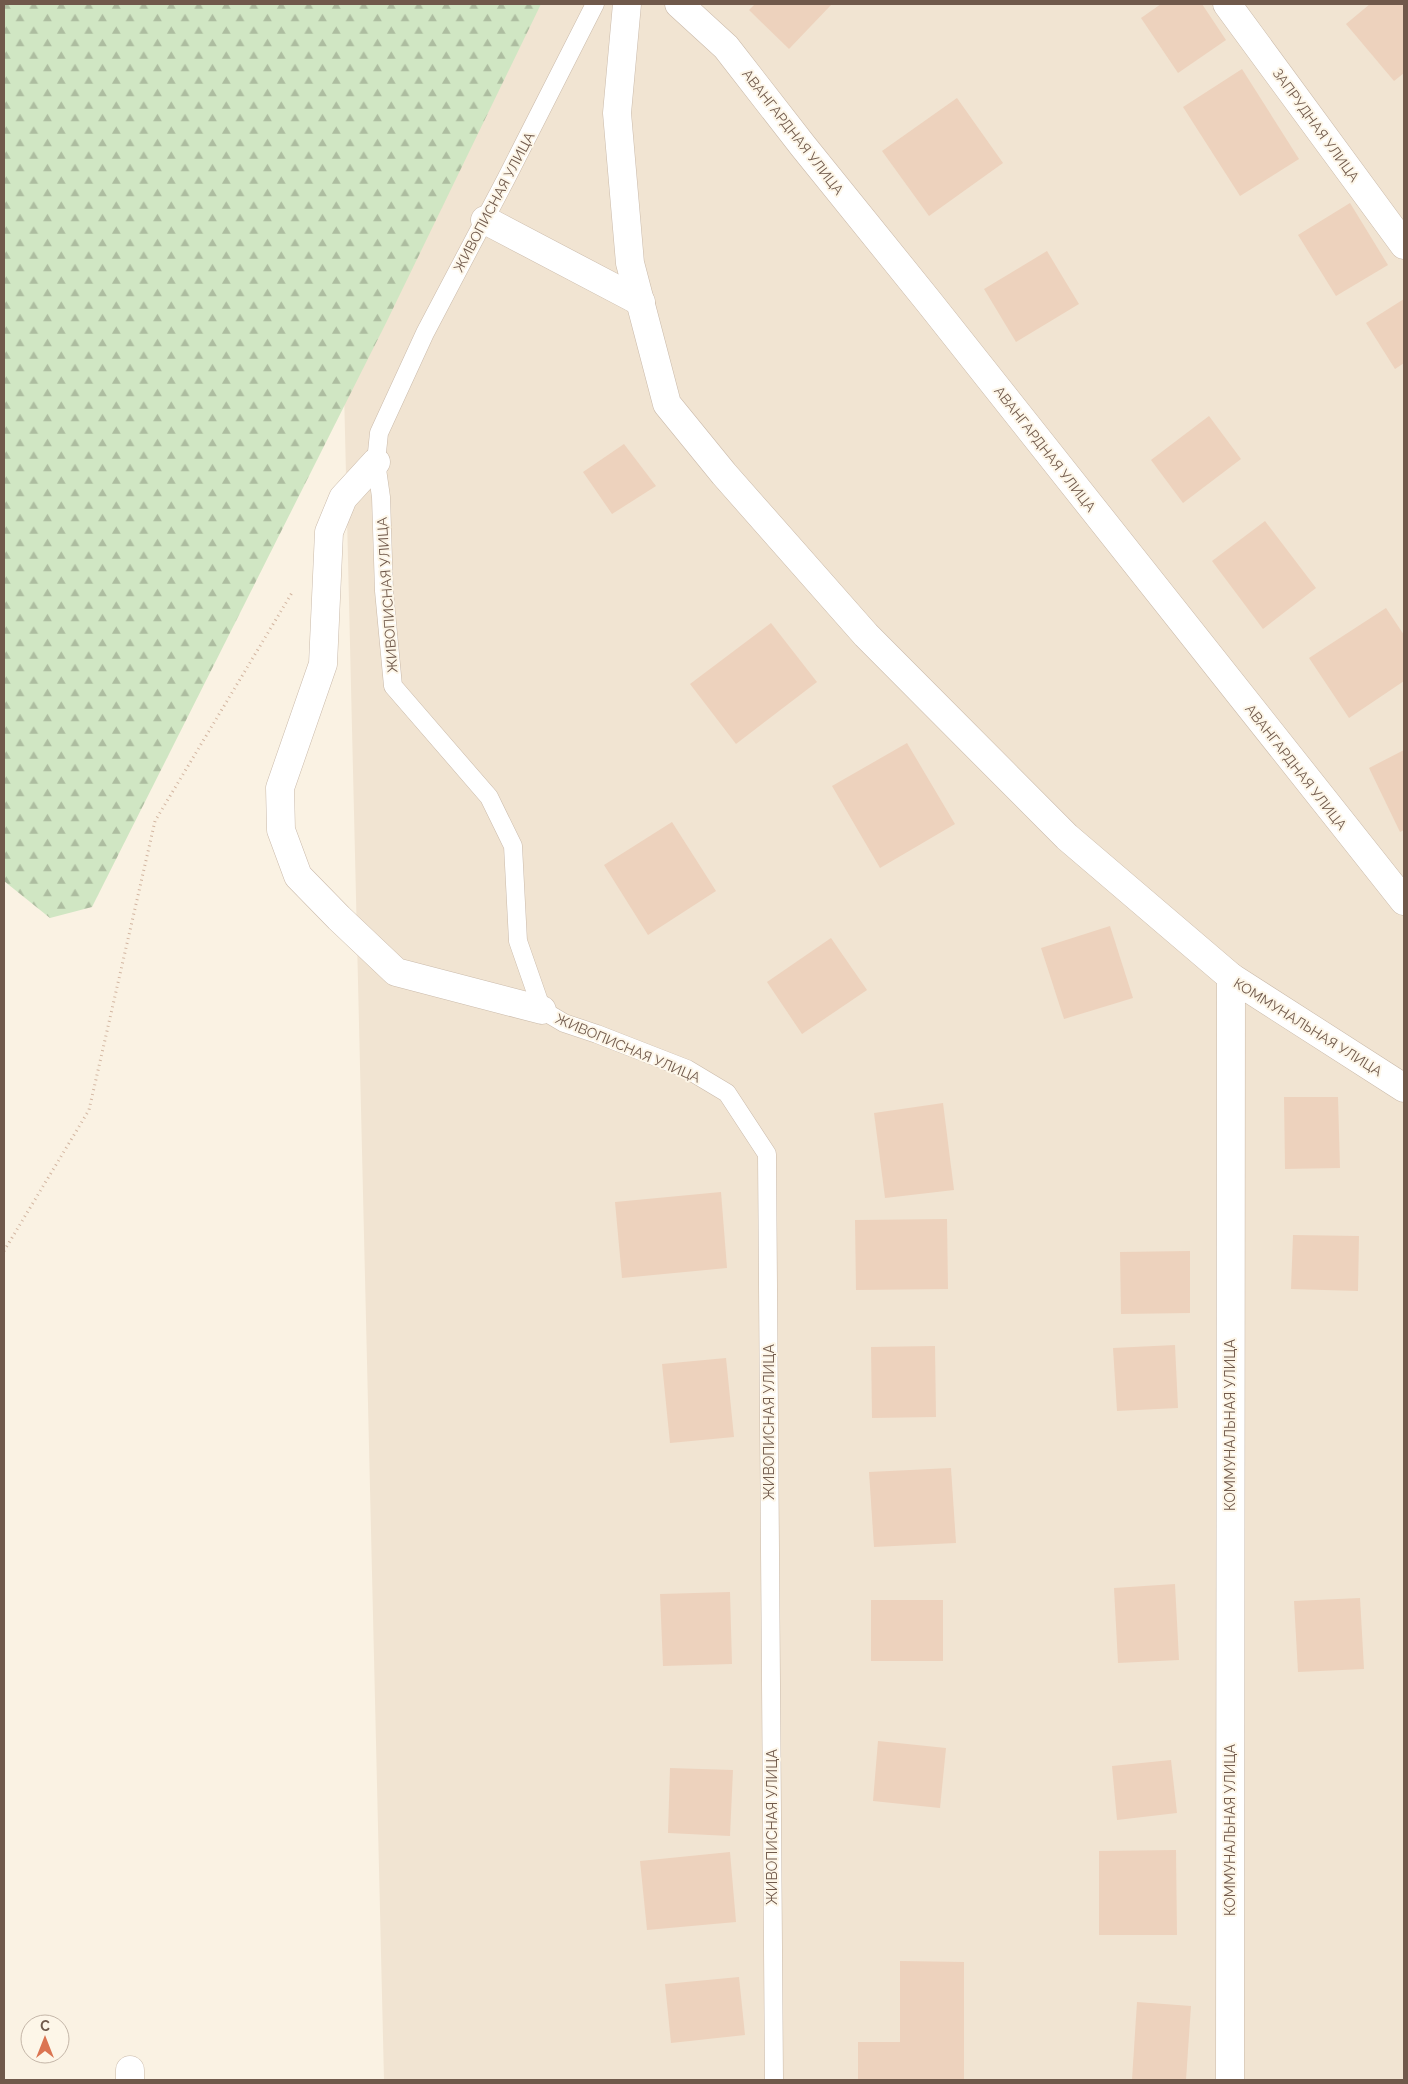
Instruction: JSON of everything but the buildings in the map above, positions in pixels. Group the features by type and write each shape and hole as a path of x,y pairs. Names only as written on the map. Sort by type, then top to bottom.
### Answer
{"street":[{"path":"627,4 617,112 630,263 667,404 724,474 866,635 1067,837 1231,977"},
{"name":"АВАНГАРДНАЯ УЛИЦА","path":"679,4 726,47 1404,901"},
{"name":"ЗАПРУДНАЯ УЛИЦА","path":"1228,4 1404,246"},
{"path":"485,220 641,302"},
{"path":"376,462 344,498 329,532 323,664 280,788 282,830 298,876 396,972 542,1010"},
{"name":"КОММУНАЛЬНАЯ УЛИЦА","path":"1231,977 1404,1088"},
{"name":"КОММУНАЛЬНАЯ УЛИЦА","path":"1230,2080 1231,977"}],"lane":[{"name":"ЖИВОПИСНАЯ УЛИЦА","path":"595,4 425,333 379,433 376,462 381,497 384,591 393,686 489,797 513,846 518,941 542,1010 564,1023 687,1069 727,1092 767,1154 774,2080"}],"path":[{"path":"4,1251 89,1110 155,821 298,583"}],"shaded area":[{"path":"492,4 1404,4 1404,2080 384,2080 342,306"}],"green space":[{"path":"4,4 541,4 386,323 92,907 50,918 4,881"}]}
